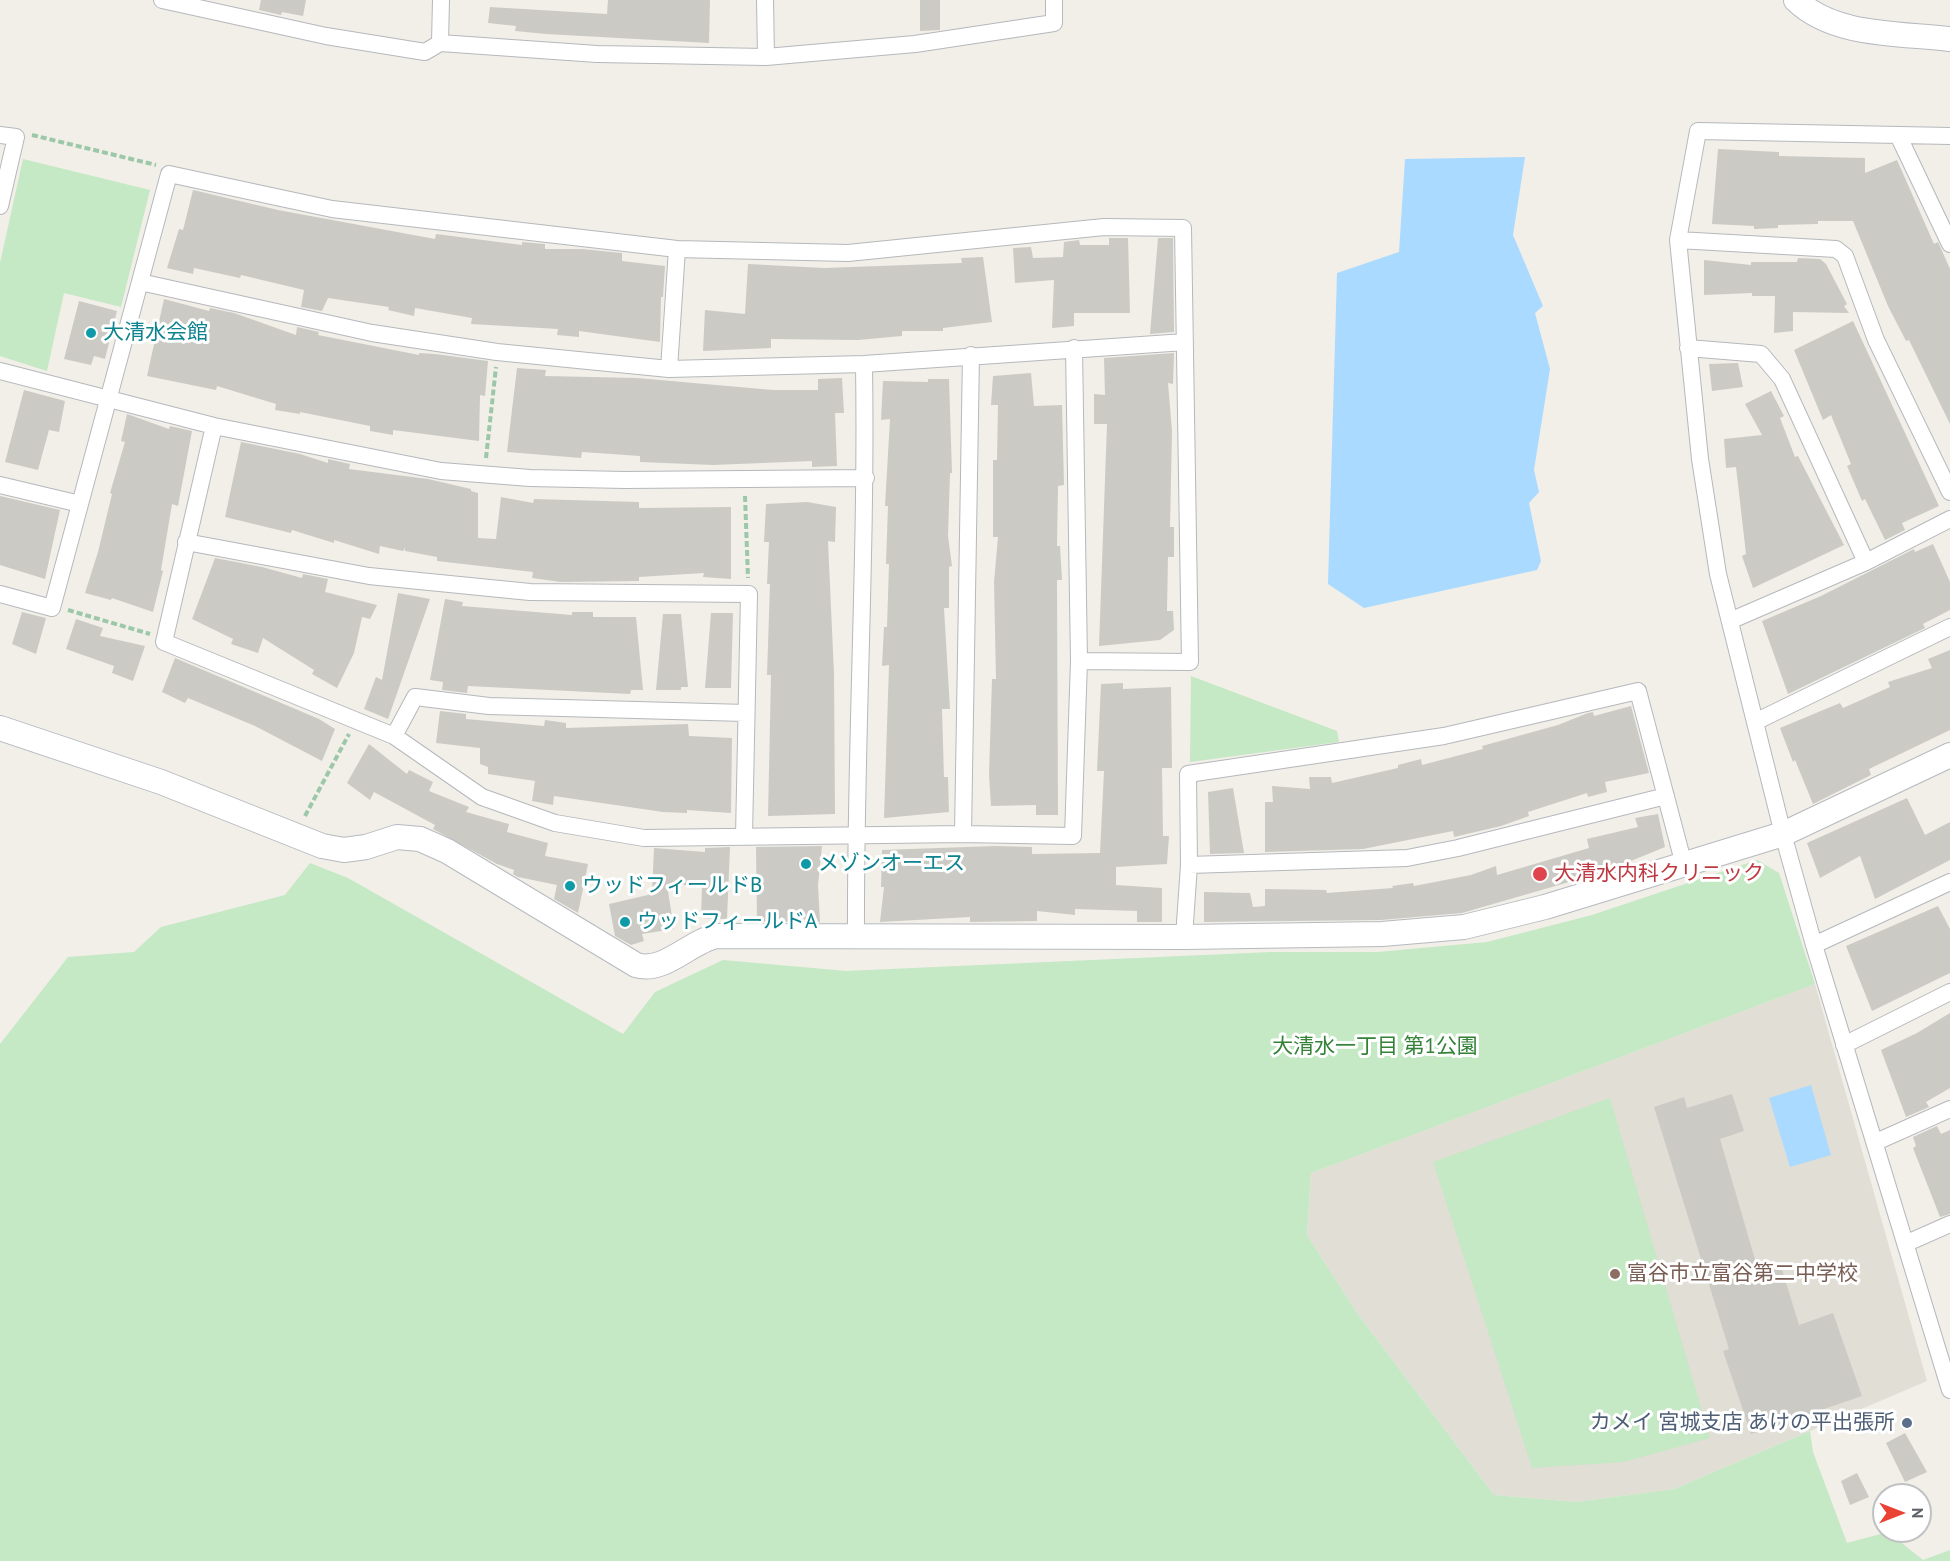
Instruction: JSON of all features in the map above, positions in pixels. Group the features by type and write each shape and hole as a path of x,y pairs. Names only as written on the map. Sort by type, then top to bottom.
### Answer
{"street":[{"path":"162,0 326,36 425,52 440,43 597,54 766,57 915,44 1054,23 1054,0"},
{"path":"440,43 441,0"},
{"path":"765,0 766,57"},
{"path":"1796,0 1825,21 1855,28 1950,39"},
{"path":"1950,136 1698,131 1678,240 1702,471 1718,574 1783,834 1814,945 1906,1243 1943,1339 1950,1390"},
{"path":"1898,135 1950,244"},
{"path":"0,206 8,136"},
{"path":"0,594 52,608 169,174 332,209 677,249 848,253 1104,227 1183,228 1190,662 1079,661"},
{"path":"1678,240 1836,249 1845,256 1876,340 1950,492"},
{"path":"669,369 677,249"},
{"path":"140,282 372,333 497,352 669,369 864,364 1185,342"},
{"path":"214,426 164,642 394,736 482,797 555,823 644,838 963,834 1073,836 1079,661 1074,348"},
{"path":"1688,348 1761,354 1782,379 1866,562"},
{"path":"963,834 971,355"},
{"path":"856,937 855,835 866,478 864,364"},
{"path":"0,371 214,426 441,471 530,478 866,478"},
{"path":"0,485 80,504"},
{"path":"1731,620 1866,562 1950,519"},
{"path":"186,542 369,576 519,591 749,594 744,836"},
{"path":"1755,722 1950,627"},
{"path":"1185,937 1189,865 1188,774 1444,736 1638,691 1684,865"},
{"path":"394,736 415,697 489,706 746,713"},
{"path":"0,728 161,782 322,846 344,850 366,847 397,837 420,839 447,851 644,968 656,966 704,939 717,936 1185,937 1382,934 1464,927 1545,907 1783,834 1950,755"},
{"path":"1189,865 1407,858 1458,848 1665,796"},
{"path":"1814,945 1950,882"},
{"path":"1844,1045 1950,992"},
{"path":"1876,1142 1950,1109"},
{"path":"1906,1243 1950,1224"}],"path":[{"path":"8,136 32,135 159,165 169,174"},
{"path":"484,474 497,352"},
{"path":"744,479 749,594"},
{"path":"52,608 131,629 164,642"},
{"path":"305,816 356,720"}],"shaded area":[{"name":"富谷市立富谷第二中学校","path":"1815,984 1927,1381 1674,1489 1576,1502 1494,1495 1357,1313 1307,1235 1311,1173"}],"green space":[{"path":"23,159 150,190 121,307 64,293 47,371 0,356 0,263"},
{"path":"1191,676 1337,731 1339,742 1190,762"},
{"name":"大清水一丁目 第1公園","path":"1757,860 1779,873 1815,984 1311,1173 1307,1235 1357,1313 1494,1495 1576,1502 1674,1489 1810,1431 1813,1452 1847,1543 1872,1536 1872,1543 1902,1543 1923,1560 1950,1550 1950,1561 0,1561 0,1044 68,957 134,952 161,927 285,895 310,863 348,878 623,1034 655,992 723,960 846,971 1271,952 1378,952 1487,942 1592,915"},
{"path":"1610,1098 1710,1438 1624,1462 1532,1468 1433,1162"}],"water":[{"path":"1525,157 1513,235 1543,306 1535,313 1550,369 1534,470 1539,492 1529,503 1541,561 1537,570 1364,608 1328,584 1337,273 1399,252 1405,159"},
{"path":"1811,1085 1831,1155 1790,1167 1769,1098"}],"building":[{"path":"261,0 306,0 303,16 282,12 281,15 259,10"},
{"path":"608,0 710,0 709,43 546,34 515,31 516,26 488,23 490,7 607,14"},
{"path":"920,0 940,0 940,30 920,31"},
{"path":"1718,149 1779,152 1779,156 1865,158 1865,173 1897,160 1934,244 1938,242 1950,269 1950,424 1909,340 1906,341 1888,306 1853,221 1818,221 1818,224 1778,225 1778,228 1754,229 1754,226 1712,224"},
{"path":"193,190 278,210 435,239 436,234 522,245 522,242 545,244 545,249 582,249 622,253 622,261 665,266 663,297 661,297 660,342 579,331 579,337 557,335 558,329 471,324 472,318 415,308 414,316 388,310 389,307 328,298 322,311 301,307 304,290 241,275 240,278 194,268 193,274 167,268 179,229 183,230"},
{"path":"1109,238 1128,238 1130,313 1074,313 1074,326 1052,328 1054,280 1015,283 1013,248 1031,247 1033,258 1063,257 1064,242 1079,240 1080,245 1109,245"},
{"path":"1158,238 1173,238 1174,332 1150,334"},
{"path":"983,257 992,322 943,328 943,331 902,331 902,336 858,340 771,339 771,348 703,351 705,310 745,314 748,264 824,268 962,263 961,258"},
{"path":"1798,258 1820,259 1826,264 1847,304 1844,306 1849,313 1793,312 1793,331 1774,333 1775,296 1752,296 1752,293 1704,295 1704,260 1751,265 1751,262 1797,262"},
{"path":"164,299 209,311 210,308 234,313 296,335 297,327 319,332 318,335 419,355 419,353 435,354 488,361 485,396 480,395 479,441 393,430 393,435 370,431 370,426 300,412 300,414 275,410 276,404 217,386 216,390 147,376"},
{"name":"大清水会館","path":"79,301 117,311 105,359 94,356 91,365 64,359"},
{"path":"1853,321 1939,506 1902,523 1905,530 1885,540 1865,499 1862,501 1847,466 1851,464 1831,415 1823,420 1794,350"},
{"path":"1174,353 1173,384 1168,383 1172,431 1170,527 1174,527 1174,557 1168,557 1167,611 1173,611 1174,630 1160,640 1099,646 1107,424 1094,424 1094,394 1105,395 1104,358"},
{"path":"1738,363 1743,387 1712,391 1709,364"},
{"path":"517,368 546,370 545,376 637,378 773,390 818,390 818,379 842,378 844,413 835,413 837,466 812,467 812,461 713,465 640,462 640,456 582,452 581,458 507,452"},
{"path":"1031,373 1034,406 1062,405 1064,485 1058,486 1057,546 1060,546 1062,580 1057,580 1058,815 1036,815 1036,805 991,806 989,775 992,679 996,679 994,582 998,537 993,537 993,460 997,460 998,405 991,405 993,376"},
{"path":"928,379 949,379 952,473 950,473 948,536 952,566 949,567 949,608 944,608 950,709 942,709 944,777 948,777 949,812 884,818 889,665 882,666 884,627 887,627 889,564 886,564 888,506 885,506 890,419 881,420 883,381 928,382"},
{"path":"24,390 65,401 59,432 49,430 38,470 5,462"},
{"path":"1771,391 1784,416 1780,418 1795,457 1798,456 1844,545 1753,588 1742,556 1746,554 1736,467 1726,468 1724,439 1762,435 1745,404"},
{"path":"127,414 169,429 170,426 192,431 178,506 172,504 161,570 163,571 153,612 112,598 111,600 85,593 98,552 112,494 110,493 125,442 121,441"},
{"path":"241,442 300,454 328,463 328,459 350,464 349,469 428,479 471,489 478,493 478,538 496,539 501,497 533,503 534,499 639,502 639,508 731,507 731,579 703,577 704,573 639,577 639,581 561,582 532,578 533,572 437,561 437,557 405,551 405,548 403,551 380,546 379,554 334,540 334,543 292,530 291,533 225,517"},
{"path":"0,496 60,510 45,579 0,565"},
{"path":"807,502 836,507 835,542 828,541 834,674 835,814 768,816 771,675 767,675 770,584 767,584 769,542 764,542 766,504"},
{"path":"1933,544 1950,582 1950,610 1923,624 1925,628 1788,694 1762,621 1821,596 1914,549 1915,552"},
{"path":"215,558 302,578 303,574 328,579 325,592 377,605 370,619 362,617 354,653 337,688 312,674 314,670 263,638 258,653 231,644 233,639 192,619"},
{"path":"398,593 430,599 388,719 364,709 376,677 382,680"},
{"path":"445,599 463,602 462,606 572,615 572,612 593,612 593,617 636,617 643,690 631,690 630,694 468,686 467,693 442,690 443,682 430,680"},
{"path":"22,612 46,618 36,654 12,644"},
{"path":"711,613 733,613 731,688 705,688"},
{"path":"663,614 681,614 688,687 681,687 681,690 656,690"},
{"path":"76,619 103,628 100,636 145,646 133,681 112,673 114,666 66,649"},
{"path":"1950,650 1950,730 1869,769 1871,775 1813,804 1780,728 1840,703 1843,708 1890,687 1888,682 1932,668 1928,659"},
{"path":"175,658 319,719 335,729 322,761 255,726 188,698 185,703 162,692"},
{"path":"1123,683 1123,689 1171,687 1172,768 1162,768 1163,836 1169,836 1167,864 1116,867 1116,885 1162,888 1162,922 1137,922 1137,911 1075,909 1075,915 1037,911 1037,921 970,922 970,917 880,922 884,887 881,887 882,850 995,846 1032,847 1032,854 1100,853 1104,771 1097,771 1101,684"},
{"path":"1631,706 1649,773 1605,782 1607,792 1588,797 1587,793 1528,812 1529,816 1501,826 1454,837 1453,831 1363,849 1265,852 1265,802 1273,802 1272,786 1310,789 1309,777 1331,777 1332,783 1398,768 1398,765 1421,759 1422,765 1483,749 1482,746 1558,725 1588,713 1593,712 1594,716"},
{"path":"440,711 466,714 466,719 544,726 545,720 566,723 566,728 688,724 689,736 732,738 731,813 687,810 687,813 663,812 554,796 553,805 532,801 535,781 488,774 488,767 480,764 480,748 436,743"},
{"path":"369,744 407,774 409,770 433,782 429,791 469,807 466,812 509,824 507,832 548,843 545,856 588,864 578,913 554,899 557,885 518,877 513,874 514,870 497,864 433,829 435,825 374,792 370,800 347,783"},
{"path":"1233,788 1244,853 1210,854 1208,792"},
{"path":"1907,798 1925,835 1950,822 1950,860 1875,899 1860,856 1820,878 1807,843"},
{"path":"1658,814 1665,847 1621,865 1621,867 1462,913 1381,920 1204,922 1204,892 1250,893 1253,907 1265,906 1265,889 1326,890 1327,893 1393,888 1392,886 1413,883 1414,886 1471,875 1496,866 1497,875 1589,848 1587,839 1638,827 1635,818"},
{"path":"822,846 818,885 820,922 757,922 756,847"},
{"path":"730,847 727,919 701,918 702,885 667,885 674,929 642,934 644,941 631,945 615,936 609,904 652,894 654,848 705,852 705,848"},
{"path":"1938,906 1950,929 1950,973 1872,1011 1846,946"},
{"path":"1950,1013 1950,1088 1926,1102 1929,1107 1906,1117 1881,1050 1917,1033"},
{"path":"1732,1094 1744,1131 1720,1139 1758,1270 1780,1263 1799,1325 1833,1313 1862,1396 1751,1434 1723,1351 1729,1349 1654,1107 1684,1097 1687,1108"},
{"path":"1937,1126 1941,1134 1950,1130 1950,1214 1940,1217 1913,1148 1916,1146 1913,1137"},
{"path":"1905,1433 1927,1472 1905,1482 1886,1443"},
{"path":"1857,1473 1869,1497 1850,1505 1841,1481"}],"place":[{"name":"大清水会館","path":"91,333"},
{"name":"メゾンオーエス","path":"806,864"},
{"name":"大清水内科クリニック","path":"1540,874"},
{"name":"ウッドフィールドB","path":"570,886"},
{"name":"ウッドフィールドA","path":"625,922"},
{"name":"富谷市立富谷第二中学校","path":"1615,1274"},
{"name":"カメイ 宮城支店 あけの平出張所","path":"1907,1423"}]}
